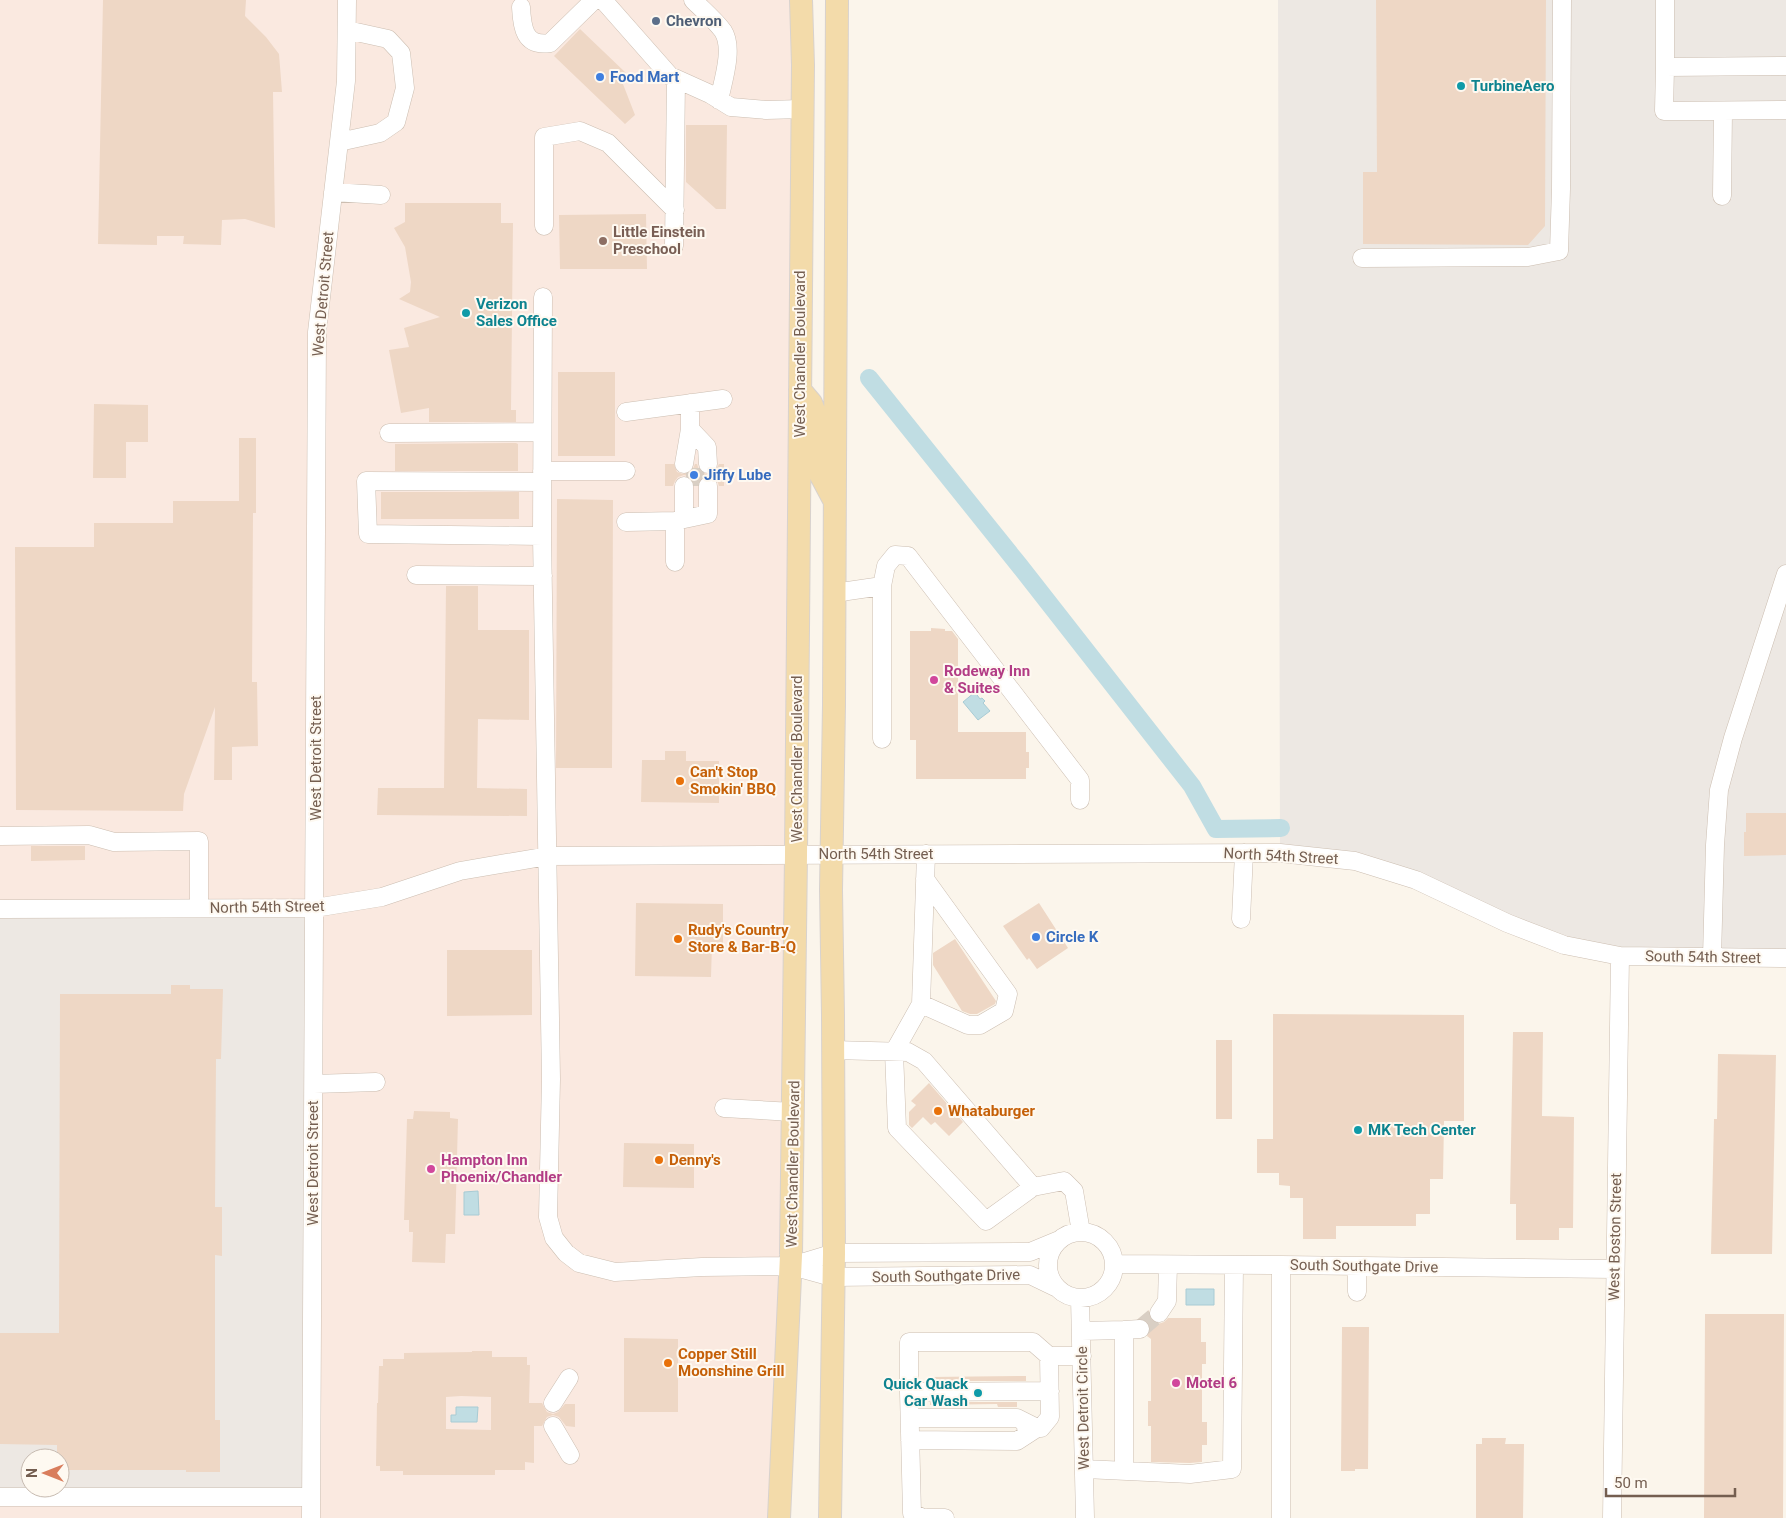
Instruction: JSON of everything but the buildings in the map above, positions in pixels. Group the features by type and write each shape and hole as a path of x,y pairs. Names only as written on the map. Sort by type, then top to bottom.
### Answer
{"main road":[{"name":"West Chandler Boulevard","path":"779,1518 791,1266 802,0"},
{"path":"830,1518 832,1277 834,1254 834,1050 831,854 835,502 837,0"},
{"path":"800,390 811,403 815,413 816,466 835,502"}],"street":[{"name":"West Detroit Street","path":"311,1518 317,332 346,81 347,0"},
{"path":"521,6 522,23 525,33 532,40 541,44 550,43 594,0"},
{"path":"603,0 670,76 732,107 766,110 802,109"},
{"path":"693,0 723,31 727,38 727,63 719,100"},
{"path":"1362,258 1528,257 1559,251 1562,0"},
{"path":"1665,0 1664,111 1786,110"},
{"path":"339,142 380,133 396,122 405,88 402,53 388,39 347,30"},
{"path":"1665,67 1786,66"},
{"path":"674,246 676,79"},
{"path":"1722,196 1723,111"},
{"path":"544,226 544,137 580,131 608,143 675,210"},
{"path":"333,192 381,195"},
{"path":"543,297 542,536 551,1079 548,1217 554,1238 566,1253 579,1263 615,1272 702,1267 791,1266"},
{"path":"626,412 723,399"},
{"path":"690,403 690,429 696,464"},
{"path":"389,434 542,432"},
{"path":"542,536 368,534 366,481 542,476 626,471"},
{"path":"675,562 685,519 696,486"},
{"path":"626,522 685,519"},
{"path":"882,739 882,586 886,566 890,560 895,555 908,556 1080,780 1080,800"},
{"path":"1712,957 1715,845 1719,790 1733,738 1786,574"},
{"path":"416,575 543,576"},
{"path":"834,593 882,586"},
{"path":"0,836 89,835 114,842 200,841 199,908"},
{"path":"1241,919 1244,853"},
{"name":"North 54th Street","path":"0,909 315,908 382,898 460,870 548,856 1280,853 1355,861 1416,880 1507,923 1564,945 1620,956"},
{"path":"926,854 920,1004 894,1052 897,1128 986,1220 1033,1187 1064,1181 1074,1192 1081,1232 1087,1232 1100,1237 1107,1244 1113,1256 1113,1274 1104,1289 1097,1294 1080,1298"},
{"path":"920,1004 968,1025 980,1026 1004,1010 1008,994 925,880"},
{"name":"South 54th Street","path":"1620,956 1786,958"},
{"name":"West Boston Street","path":"1612,1518 1620,956"},
{"path":"834,1050 908,1052 924,1061 1033,1187"},
{"path":"314,1084 376,1082"},
{"path":"724,1108 793,1112"},
{"name":"South Southgate Drive","path":"791,1266 834,1254 1030,1252 1059,1240 1070,1233 1081,1232"},
{"path":"1057,1288 1049,1275 1048,1264 1051,1251 1059,1240"},
{"name":"South Southgate Drive","path":"1114,1264 1615,1269"},
{"path":"1159,1313 1168,1301 1168,1265"},
{"path":"1085,1469 1190,1474 1232,1469 1234,1265"},
{"path":"1281,1265 1282,1518"},
{"name":"South Southgate Drive","path":"791,1266 832,1277 1030,1275 1070,1296 1080,1298"},
{"path":"1357,1266 1357,1292"},
{"name":"West Detroit Circle","path":"1080,1298 1085,1518"},
{"path":"1081,1331 1132,1330 1124,1471"},
{"path":"923,1518 912,1513 909,1342 1033,1342 1049,1356 1082,1356"},
{"path":"910,1429 1017,1441 1036,1428 1041,1428 1050,1417 1049,1356"},
{"path":"553,1403 569,1378"},
{"path":"909,1392 1050,1391"},
{"path":"553,1426 570,1455"},
{"path":"0,1497 311,1497"},
{"path":"927,1518 945,1518"}],"shaded area":[{"path":"0,0 801,0 779,1518 0,1518 0,1497 311,1496 0,909"},
{"path":"1278,0 1786,0 1786,957 1564,945 1416,880 1280,853"},
{"path":"315,908 311,1497 70,1497 70,1448 20,1448 20,1497 0,1497 0,909"}],"water":[{"path":"975,692 980,699 982,698 985,701 983,703 990,711 978,720 963,702"},
{"path":"478,1191 479,1215 464,1215 464,1192"},
{"path":"1186,1289 1214,1289 1214,1305 1186,1305"},
{"path":"456,1407 478,1407 477,1422 451,1422 451,1415 456,1415"}],"waterway":[{"path":"869,378 1019,565 1192,786 1216,829 1281,828"}],"tunnel":[{"path":"695,464 695,486"},
{"path":"1140,1329 1159,1313"}],"place":[{"name":"Chevron","path":"656,21"},
{"name":"Food Mart","path":"600,77"},
{"name":"TurbineAero","path":"1461,86"},
{"name":"Little Einstein Preschool","path":"603,241"},
{"name":"Verizon Sales Office","path":"466,313"},
{"name":"Jiffy Lube","path":"694,475"},
{"name":"Rodeway Inn & Suites","path":"934,680"},
{"name":"Can't Stop Smokin' BBQ","path":"680,781"},
{"name":"Circle K","path":"1036,937"},
{"name":"Rudy's Country Store & Bar-B-Q","path":"678,939"},
{"name":"Whataburger","path":"938,1111"},
{"name":"MK Tech Center","path":"1358,1130"},
{"name":"Denny's","path":"659,1160"},
{"name":"Hampton Inn Phoenix/Chandler","path":"431,1169"},
{"name":"Copper Still Moonshine Grill","path":"668,1363"},
{"name":"Motel 6","path":"1176,1383"},
{"name":"Quick Quack Car Wash","path":"978,1393"}]}
